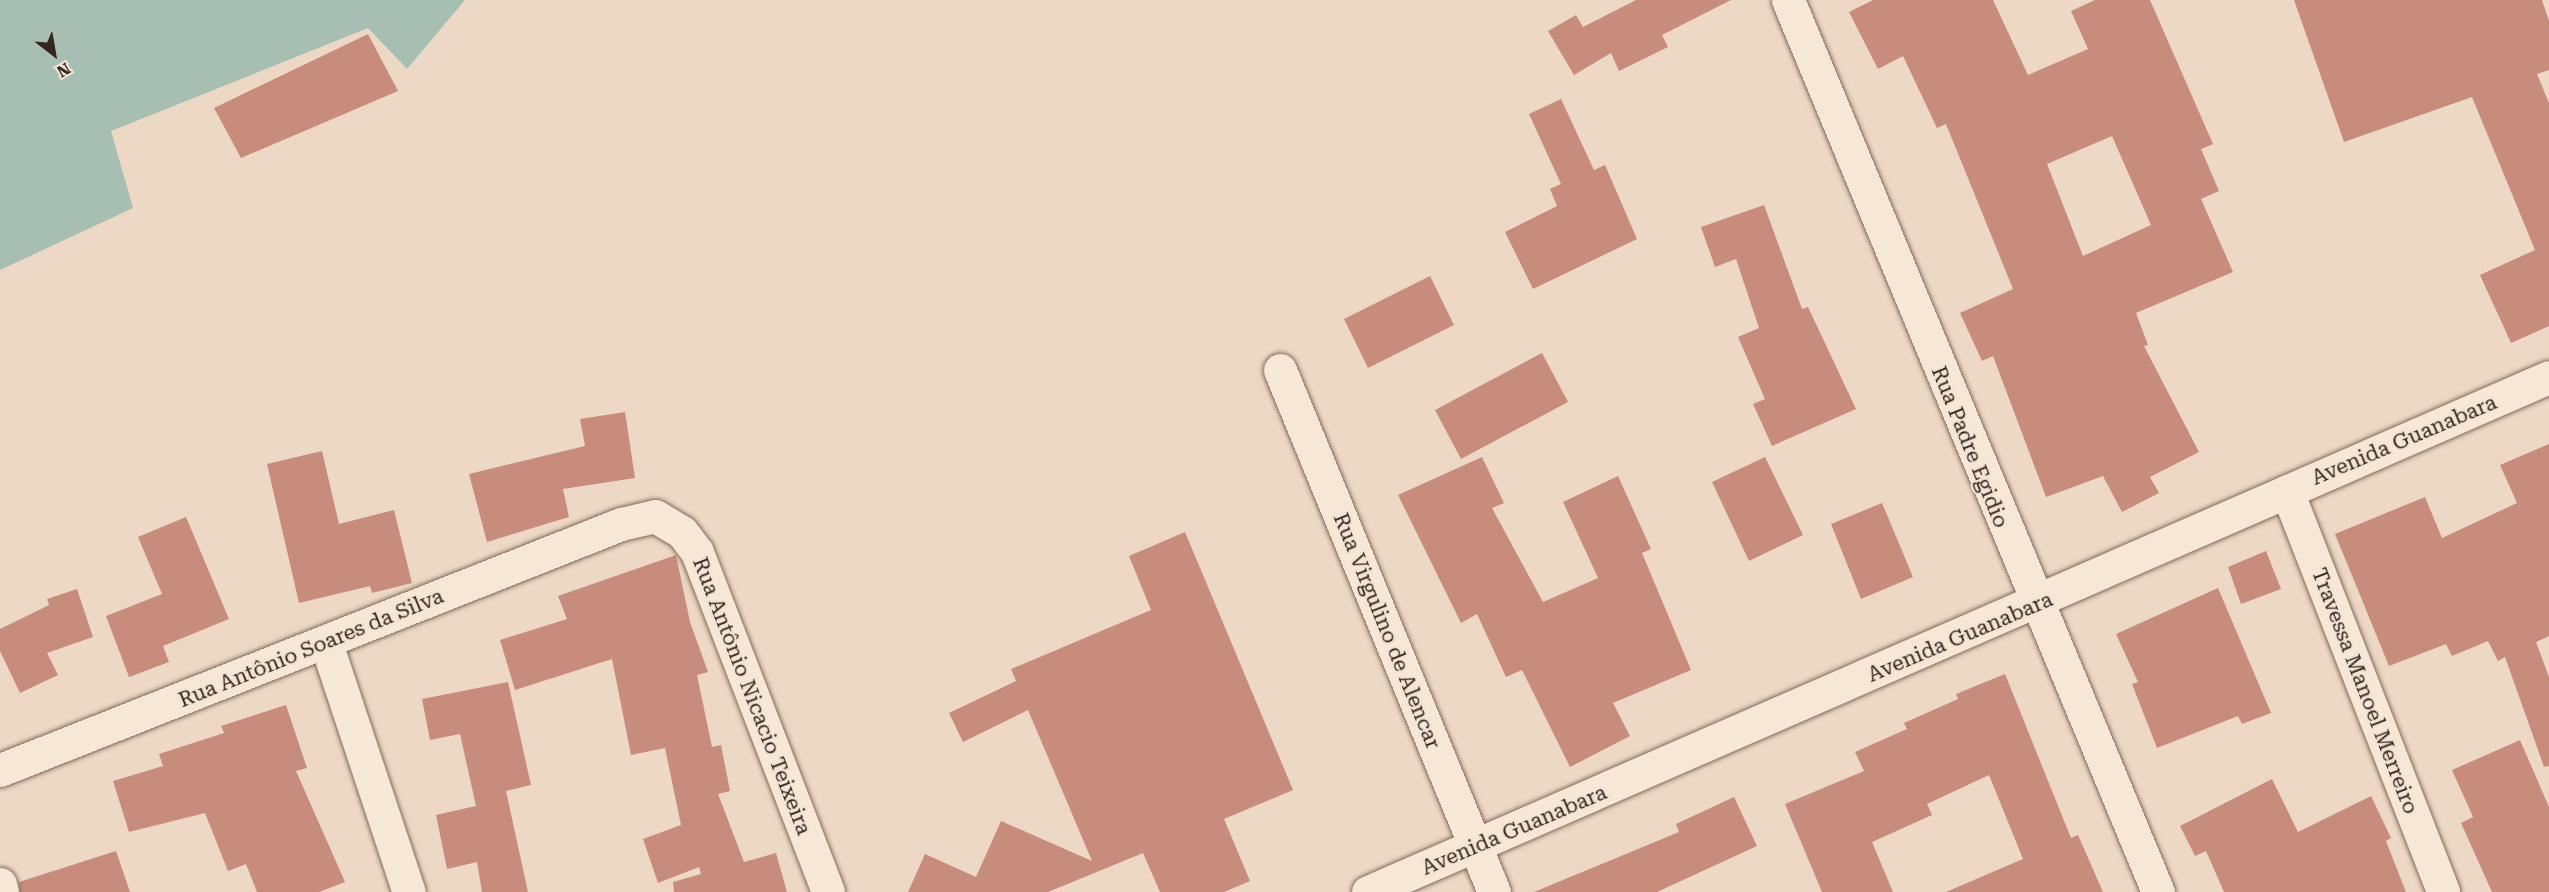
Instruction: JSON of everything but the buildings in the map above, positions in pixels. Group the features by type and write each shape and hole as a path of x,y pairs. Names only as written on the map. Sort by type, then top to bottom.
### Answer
{"street":[{"name":"Rua Padre Egidio","path":"1788,0 2035,604 2158,892"},
{"name":"Rua Virgulino de Alencar","path":"1280,370 1494,892"},
{"name":"Avenida Guanabara","path":"1368,892 2035,604 2549,377"},
{"name":"Travessa Manoel Merreiro","path":"2287,491 2443,892"},
{"name":"Rua Antônio Nicacio Teixeira","path":"621,524 655,516 666,520 698,552 828,892"},
{"name":"Rua Antônio Soares da Silva","path":"0,770 326,643 621,524"},
{"path":"326,643 409,892"},
{"path":"0,884 2,892"}],"shaded area":[{"path":"0,0 465,0 407,69 368,28 111,131 133,208 0,270"}]}
